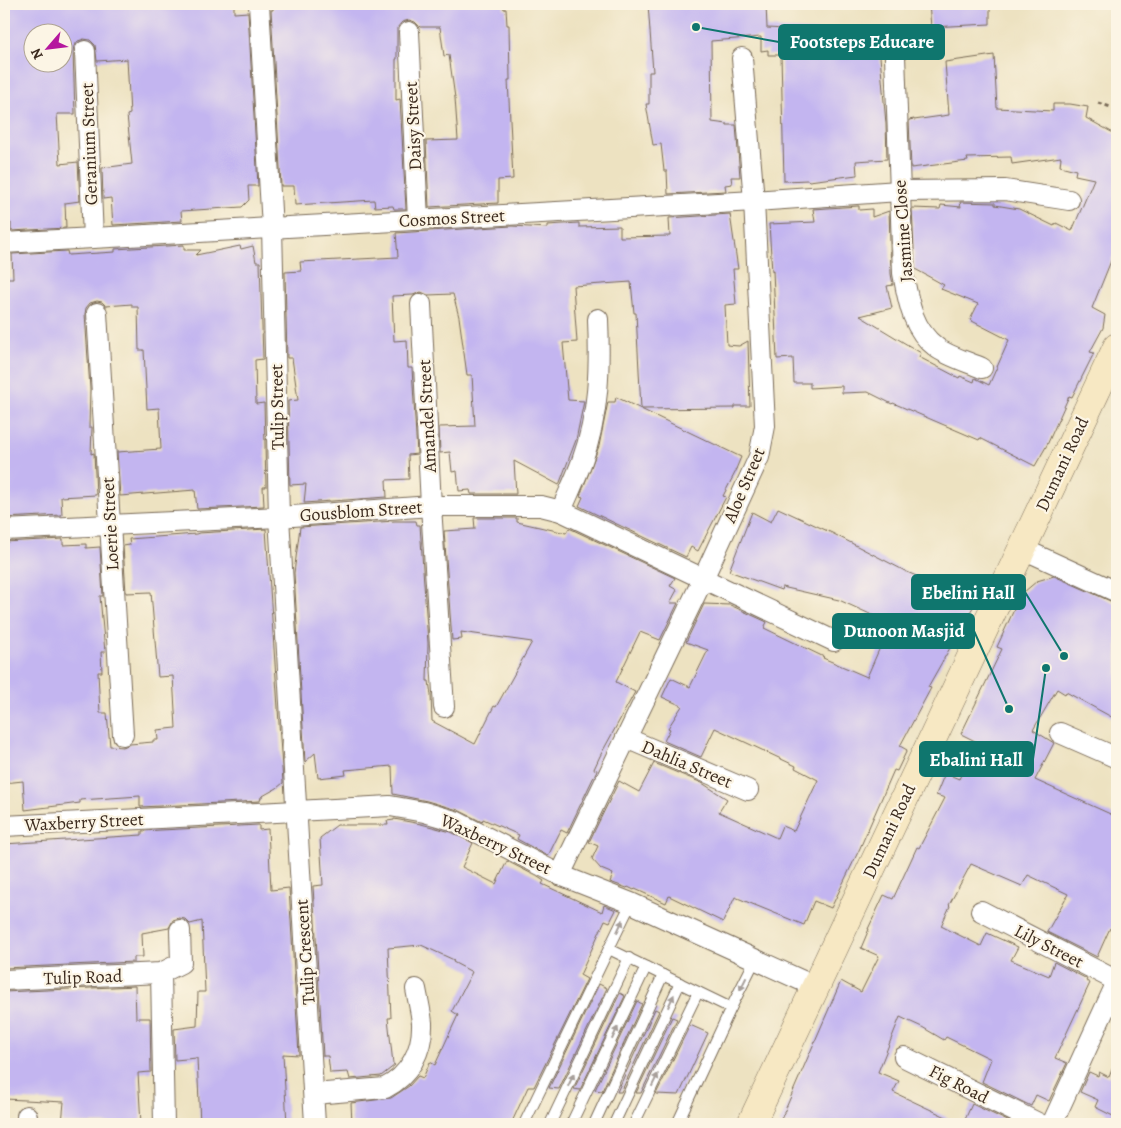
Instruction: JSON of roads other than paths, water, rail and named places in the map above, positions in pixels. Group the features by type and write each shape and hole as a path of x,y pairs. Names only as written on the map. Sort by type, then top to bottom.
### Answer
{"street":[{"name":"Tulip Street","path":"259,4 272,228 279,517 296,811"},
{"name":"Daisy Street","path":"409,32 418,220"},
{"name":"Geranium Street","path":"85,51 93,238"},
{"name":"Jasmine Close","path":"895,56 903,273 909,304 915,322 936,347 982,368"},
{"name":"Aloe Street","path":"560,875 703,578 759,457 763,441 765,426 754,201 742,58"},
{"name":"Cosmos Street","path":"4,243 754,201 899,191 1005,190 1069,200"},
{"name":"Amandel Street","path":"421,304 431,506 444,707"},
{"name":"Loerie Street","path":"97,313 123,735"},
{"path":"561,511 582,460 591,431 598,387 598,319"},
{"name":"Dumani Road","path":"751,1124 1117,347"},
{"name":"Gousblom Street","path":"4,530 279,517 431,506 541,506 561,511 834,641"},
{"path":"1022,549 1117,592"},
{"path":"1060,733 1117,758"},
{"name":"Dahlia Street","path":"626,738 748,790"},
{"name":"Waxberry Street","path":"4,826 390,806 424,812 455,822 560,875 631,903 816,987"},
{"name":"Tulip Crescent","path":"296,811 315,1124"},
{"name":"Lily Street","path":"981,911 1117,982"},
{"name":"Tulip Road","path":"4,980 161,973 181,963 180,930"},
{"path":"161,973 164,1124"},
{"path":"1052,1124 1117,982"},
{"path":"314,1094 385,1088 404,1074 414,1060 420,1042 422,1024 416,988"},
{"name":"Fig Road","path":"904,1056 1040,1124"}],"lane":[{"path":"524,1124 631,903"},
{"path":"609,949 731,1008"},
{"path":"550,1124 629,958"},
{"path":"677,1124 731,1008 756,960"},
{"path":"571,1124 646,966"},
{"path":"594,1124 662,975"},
{"path":"614,1124 680,983"},
{"path":"634,1124 698,992"}],"place":[{"name":"Footsteps Educare","path":"696,27"},
{"name":"Ebelini Hall","path":"1064,656"},
{"name":"Ebalini Hall","path":"1046,668"},
{"name":"Dunoon Masjid","path":"1009,709"}]}
